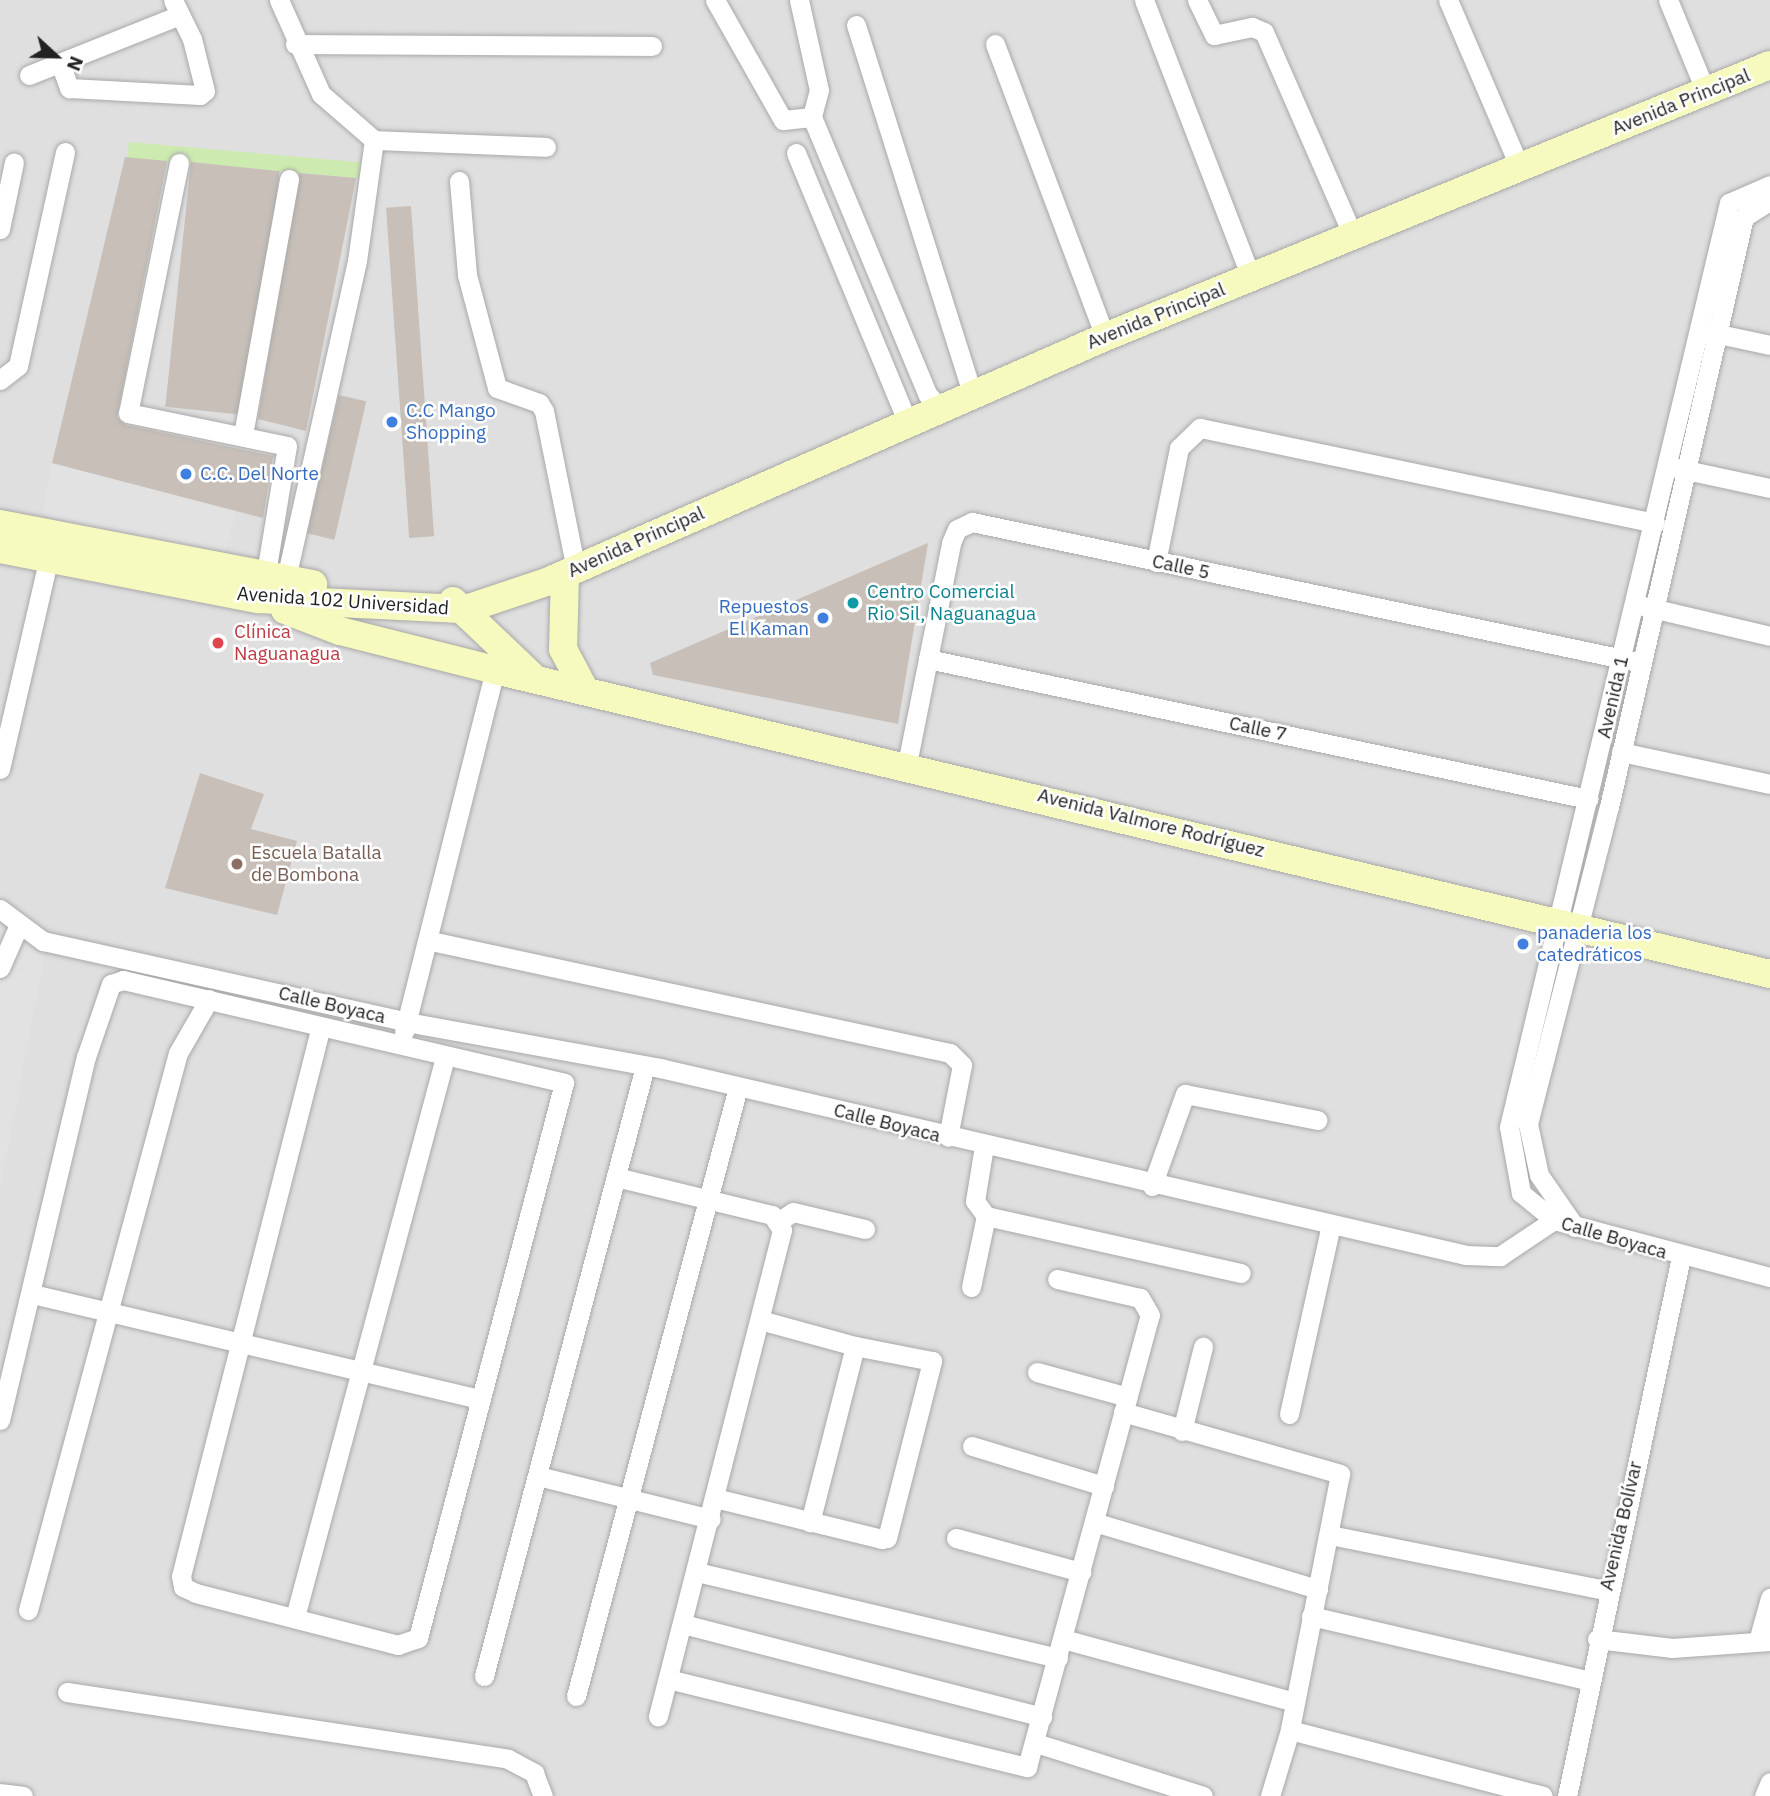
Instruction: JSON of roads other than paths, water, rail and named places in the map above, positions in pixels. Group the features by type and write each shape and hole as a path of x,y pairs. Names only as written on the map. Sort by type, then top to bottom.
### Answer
{"main road":[{"name":"Avenida Principal","path":"563,575 972,393 1770,65"},
{"name":"Avenida 102 Universidad","path":"0,524 51,545 270,587 424,598 563,575"},
{"name":"Avenida 102 Universidad","path":"0,549 51,545"},
{"name":"Avenida 102 Universidad","path":"466,609 563,575"},
{"path":"563,575 563,649 583,687"},
{"name":"Avenida Valmore Rodríguez","path":"270,587 340,631 495,670 583,687 1770,974"},
{"path":"424,598 466,609 532,676"},
{"path":"424,598 443,657"}],"street":[{"path":"279,0 295,44 321,94 374,140 547,147"},
{"path":"715,0 783,120 812,117"},
{"path":"799,0 818,89 812,117 928,395 939,407"},
{"path":"1144,0 1251,277"},
{"path":"1197,0 1214,35 1252,27 1264,32 1353,236"},
{"path":"1448,0 1520,168"},
{"path":"1668,0 1706,92"},
{"path":"29,75 176,8 205,91 200,95 69,88 60,63"},
{"path":"856,25 972,393"},
{"path":"295,44 652,46"},
{"path":"995,44 1105,337"},
{"path":"270,587 357,261 374,140"},
{"path":"0,380 18,366 65,152"},
{"path":"796,153 907,421"},
{"path":"0,229 14,162"},
{"path":"179,163 128,413 243,435 289,449 270,587"},
{"path":"243,435 289,179"},
{"path":"459,181 467,275 497,388 539,403 544,411 563,575"},
{"name":"Avenida 1","path":"1710,332 1729,203 1770,185"},
{"name":"Avenida 1","path":"1575,1227 1539,1175 1528,1124 1588,799 1632,661 1710,332 1744,217 1770,201"},
{"path":"1710,332 1770,345"},
{"path":"1156,562 1179,447 1200,428 1655,523"},
{"path":"1677,468 1770,488"},
{"name":"Avenida 1","path":"1645,607 1655,523 1677,468"},
{"name":"Calle 5","path":"907,765 951,543 957,529 972,522 1632,661"},
{"path":"0,769 51,545"},
{"path":"1645,607 1770,636"},
{"name":"Calle 7","path":"928,659 1588,799"},
{"name":"Avenida 1","path":"1554,1220 1521,1193 1508,1127 1565,923 1621,752 1632,661"},
{"path":"401,1046 431,941 495,670"},
{"path":"1621,752 1770,784"},
{"name":"Calle Boyaca","path":"0,909 18,927 43,941 407,1022 645,1066 1152,1186 1479,1257 1520,1247 1554,1220 1681,1257 1770,1277"},
{"path":"1,971 18,927"},
{"path":"431,941 950,1053 962,1065 948,1137"},
{"path":"0,1420 104,992 123,980 209,999 320,1030 564,1083 418,1637 398,1645 196,1593 183,1587 181,1576 320,1030"},
{"path":"28,1610 112,1315 178,1053 209,999"},
{"path":"295,1617 446,1058"},
{"path":"484,1676 645,1066"},
{"path":"576,1696 737,1087"},
{"path":"1152,1186 1185,1094 1317,1120"},
{"path":"984,1146 975,1201 986,1216 1241,1273"},
{"path":"617,1177 708,1198 781,1220"},
{"path":"658,1716 760,1320 781,1220 793,1212 865,1229"},
{"path":"971,1287 986,1216"},
{"path":"1289,1414 1331,1225"},
{"name":"Avenida Bolívar","path":"1567,1796 1606,1590 1681,1257"},
{"path":"668,1679 1027,1767 1036,1743 1104,1486 1149,1304 1058,1279"},
{"path":"32,1294 239,1345 481,1399"},
{"path":"715,1499 887,1538 933,1366 927,1358 855,1346 760,1320"},
{"path":"810,1522 855,1346"},
{"path":"1182,1431 1203,1347"},
{"path":"1037,1372 1125,1405 1182,1431 1340,1474 1290,1730 1270,1796"},
{"path":"972,1446 1104,1486"},
{"path":"537,1475 710,1519"},
{"path":"1094,1522 1318,1589"},
{"path":"1330,1535 1606,1590"},
{"path":"956,1538 1081,1572"},
{"path":"697,1572 1061,1648 1295,1702"},
{"path":"1597,1639 1672,1648 1764,1641 1770,1598"},
{"path":"1311,1616 1590,1681"},
{"path":"683,1624 1042,1717"},
{"path":"67,1692 508,1759 534,1773 543,1796"},
{"path":"1290,1730 1543,1796"},
{"path":"1036,1743 1203,1796"},
{"path":"1764,1796 1770,1782"},
{"path":"0,1793 23,1796"}],"place":[{"name":"C.C Mango Shopping","path":"392,422"},
{"name":"C.C. Del Norte","path":"186,474"},
{"name":"Centro Comercial Rio Sil, Naguanagua","path":"853,603"},
{"name":"Repuestos El Kaman","path":"823,618"},
{"name":"Clínica Naguanagua","path":"218,643"},
{"name":"Escuela Batalla de Bombona","path":"237,864"},
{"name":"panaderia los catedráticos","path":"1523,944"}]}
